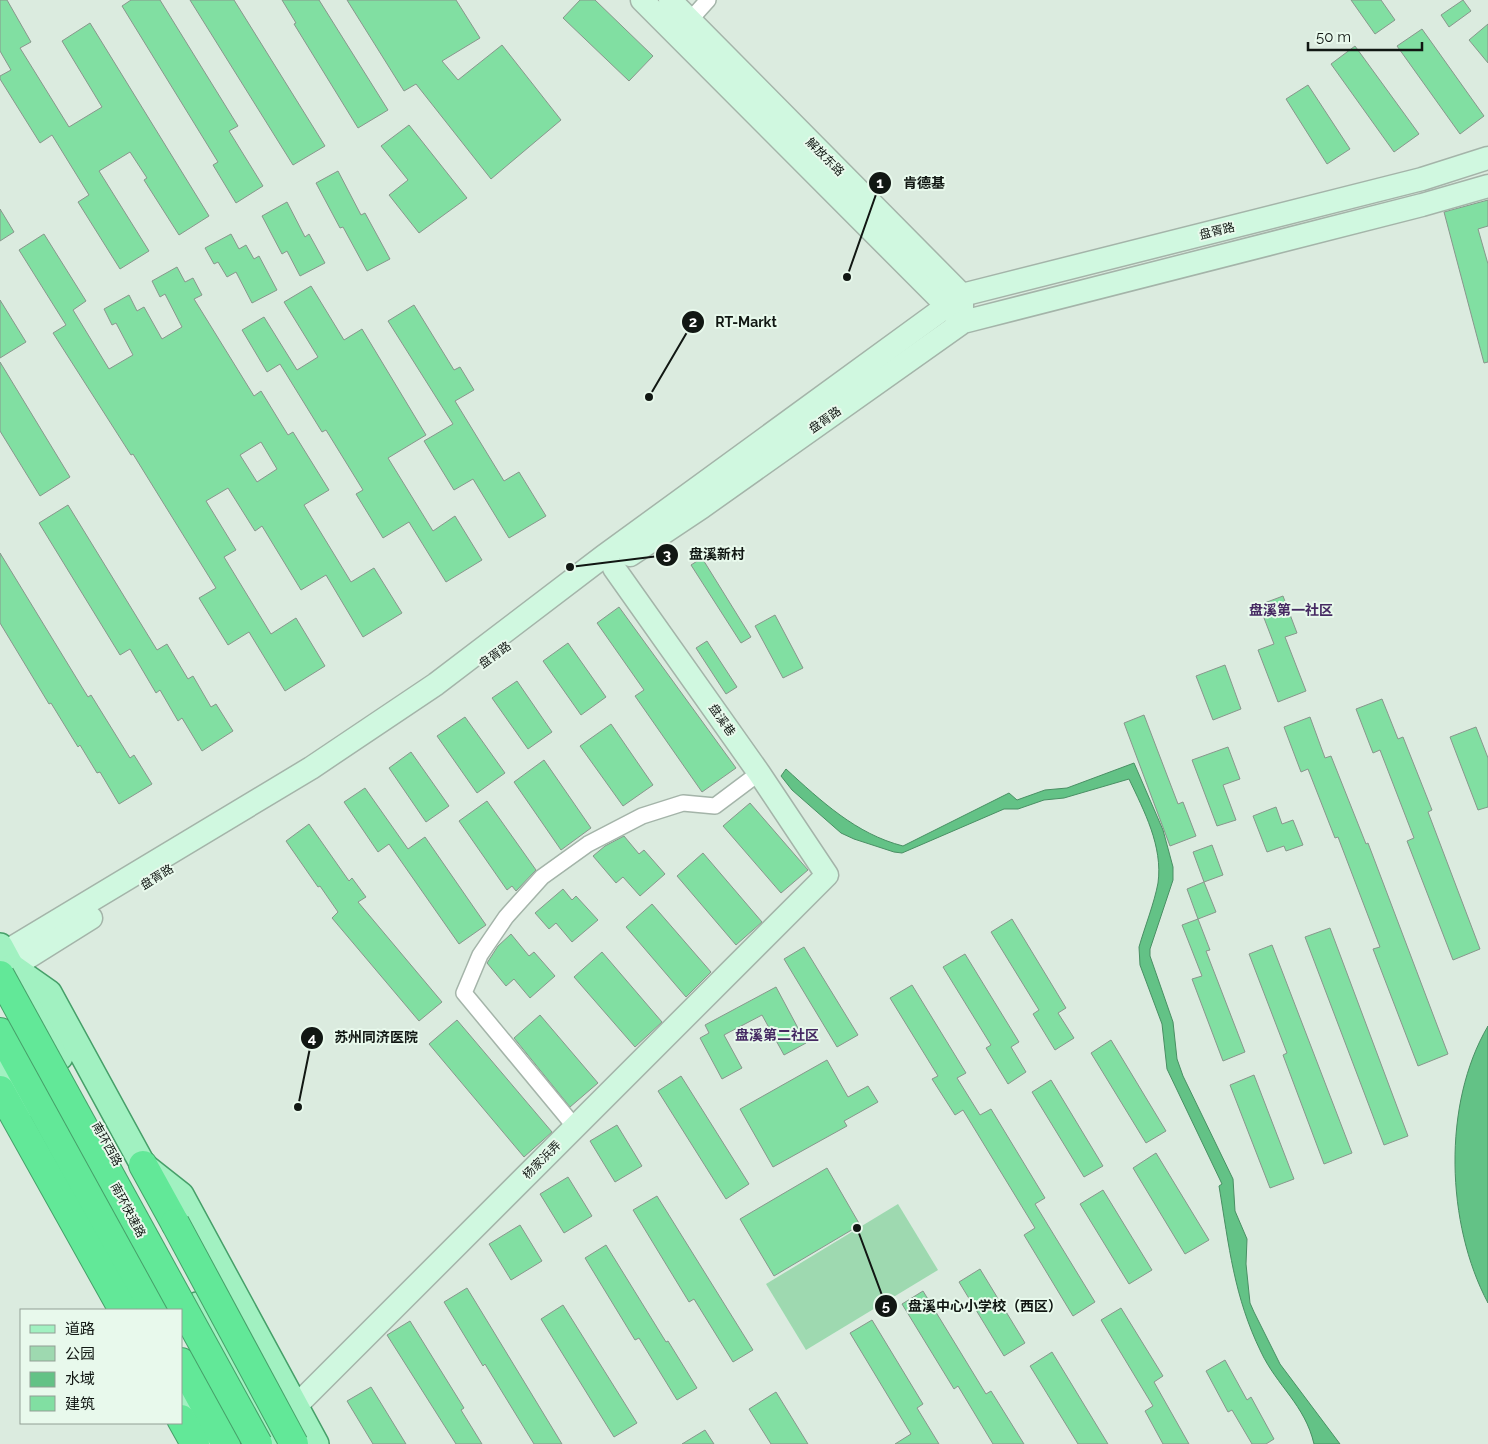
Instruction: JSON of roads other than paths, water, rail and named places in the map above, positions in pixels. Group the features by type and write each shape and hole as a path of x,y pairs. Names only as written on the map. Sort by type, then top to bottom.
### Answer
{"highway":[{"name":"南环快速路","path":"3,962 265,1441"},
{"name":"南环快速路","path":"0,1032 152,1309"},
{"path":"0,1090 122,1309"},
{"path":"143,1165 294,1444"},
{"path":"182,1364 226,1444"},
{"path":"182,1421 195,1444"}],"main road":[{"name":"解放东路","path":"642,0 954,301"},
{"name":"解放东路","path":"670,0 954,301"},
{"name":"盘胥路","path":"3,962 311,768 436,684 604,556 954,301 1422,178 1488,158"},
{"name":"盘胥路","path":"3,962 316,779 439,695 614,568 963,322 1422,205 1488,186"},
{"path":"954,301 963,322"},
{"name":"盘溪巷","path":"614,568 759,773 827,875"},
{"name":"杨家浜弄","path":"265,1441 295,1406 827,875"},
{"path":"3,962 49,993 143,1165 181,1195 316,1444"},
{"name":"南环西路","path":"3,962 59,1055 157,1235 265,1441"},
{"path":"0,992 27,1041 59,1055"},
{"path":"0,1068 132,1309"},
{"path":"182,1400 206,1444"}],"street":[{"path":"690,20 708,0"},
{"path":"575,1127 464,993 480,955 506,917 542,877 588,844 642,816 683,803 715,806 759,773"}],"water":[{"path":"1134,763 1163,830 1173,867 1173,880 1150,949 1150,956 1173,1022 1177,1059 1183,1076 1233,1179 1235,1211 1247,1239 1246,1264 1250,1303 1280,1364 1340,1444 1314,1444 1304,1418 1261,1352 1238,1291 1219,1186 1222,1184 1167,1069 1162,1024 1140,965 1139,947 1158,883 1158,856 1151,829 1129,779 1064,798 1044,800 1018,809 1004,809 902,853 854,839 841,833 792,790 781,776 786,769 812,793 855,825 886,841 903,846 1009,793 1017,800 1045,790 1067,788"},
{"path":"1488,1026 1488,1303 1474,1272 1464,1237 1457,1201 1455,1164 1457,1127 1463,1091 1473,1057"}],"place":[{"name":"肯德基","path":"847,277"},
{"name":"RT-Markt","path":"649,397"},
{"name":"盘溪新村","path":"570,567"},
{"name":"苏州同济医院","path":"298,1107"},
{"name":"盘溪中心小学校（西区）","path":"857,1228"}],"district":[{"name":"盘溪第一社区","path":"1291,610"},
{"name":"盘溪第二社区","path":"777,1035"}]}
